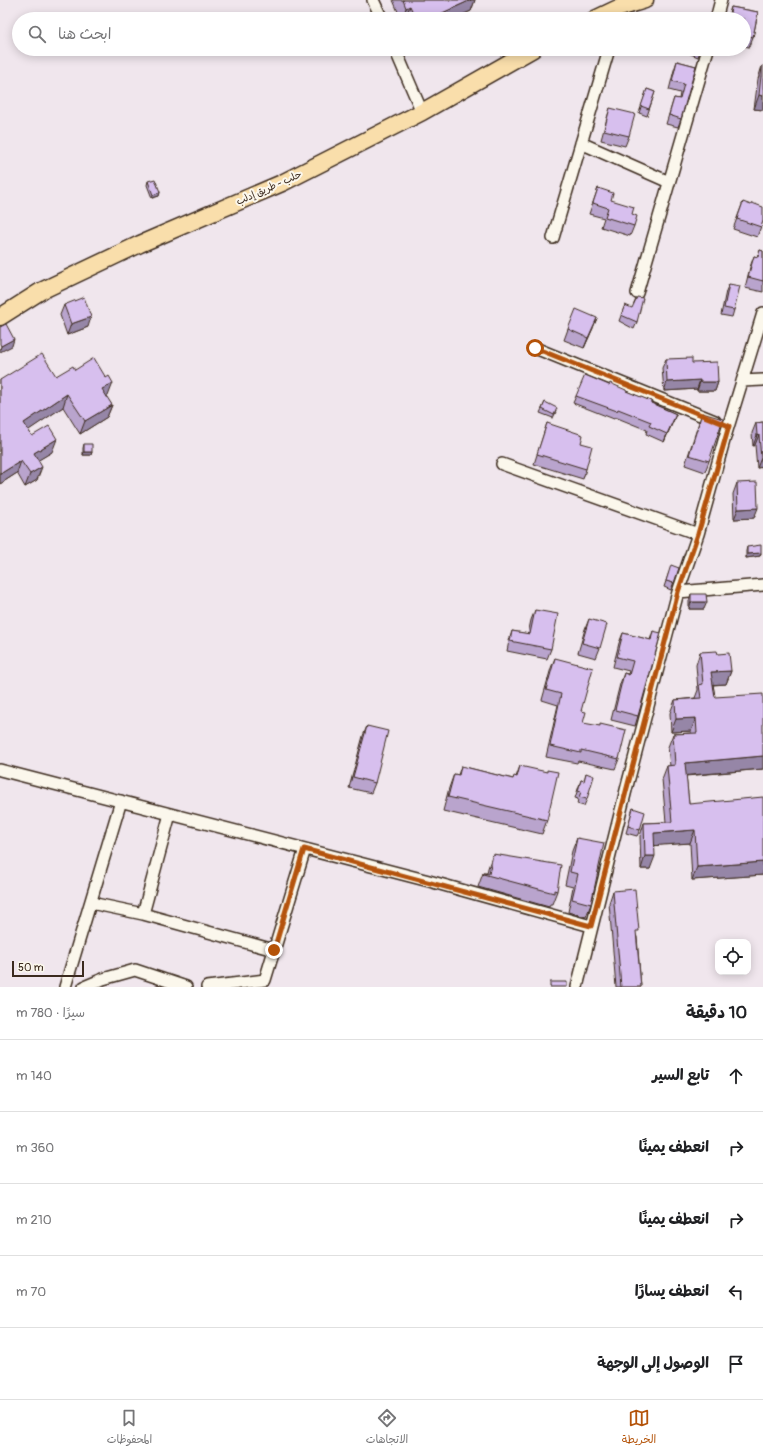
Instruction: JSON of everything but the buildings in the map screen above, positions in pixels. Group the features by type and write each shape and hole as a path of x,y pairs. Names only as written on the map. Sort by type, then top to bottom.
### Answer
{"highway":[{"path":"621,12 646,0"},
{"name":"حلب - طريق إدلب","path":"0,317 41,291 140,244 282,183 422,112 521,56"}],"street":[{"path":"373,0 379,12"},
{"path":"718,12 721,0"},
{"path":"398,56 422,112"},
{"path":"553,238 607,56"},
{"path":"637,293 706,56"},
{"path":"581,143 669,182"},
{"path":"576,987 678,592 698,534 763,313"},
{"path":"535,348 729,426"},
{"path":"742,381 763,380"},
{"path":"502,464 698,534"},
{"path":"678,592 763,584"},
{"path":"0,770 422,879 591,926"},
{"path":"65,987 121,801"},
{"path":"143,914 170,814"},
{"path":"207,987 265,980 304,849"},
{"path":"91,903 143,914 274,950"},
{"path":"84,987 103,979 135,970 186,987"}],"route":[{"path":"274,950 304,849 429,881 591,926 678,592 698,534 729,426 535,348"}]}
